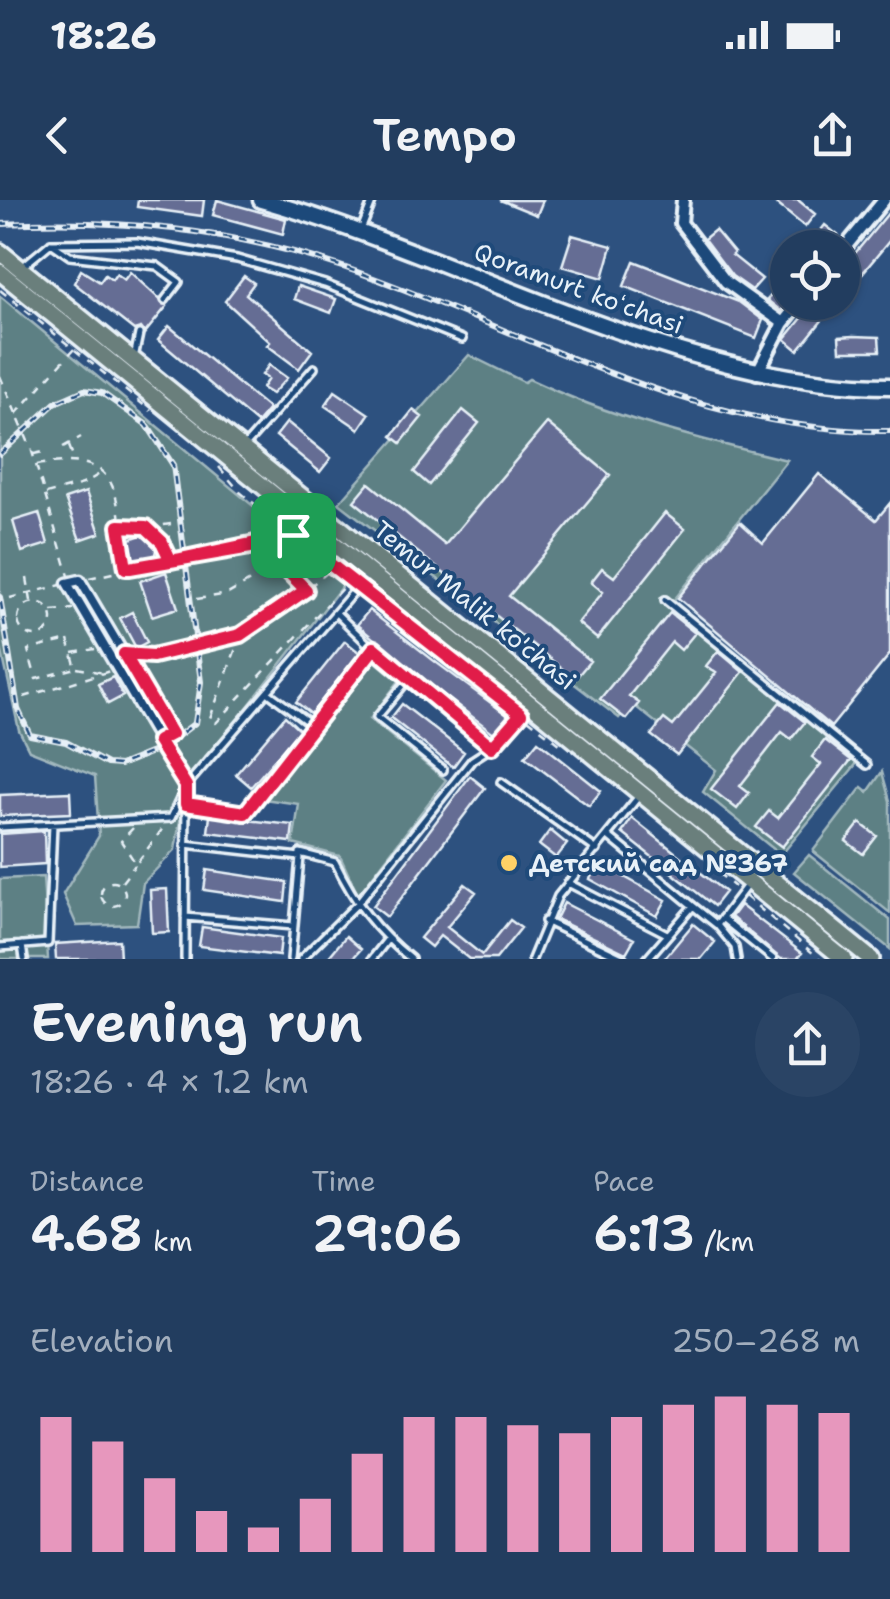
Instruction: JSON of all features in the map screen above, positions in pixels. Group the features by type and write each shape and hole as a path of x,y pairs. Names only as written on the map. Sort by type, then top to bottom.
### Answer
{"highway":[{"name":"Temur Malik ko'chasi","path":"0,252 7,279 78,345 370,573 420,604"},
{"name":"Temur Malik ko'chasi","path":"7,279 133,360 420,604 872,959"},
{"name":"Temur Malik ko'chasi","path":"485,656 525,708 641,794 746,888 839,958"}],"main road":[{"name":"Qoramurt koʻchasi","path":"260,200 757,371"},
{"name":"Qoramurt koʻchasi","path":"287,200 363,225 612,322 757,371 825,384 890,384"}],"street":[{"path":"683,200 681,223 726,282 782,323"},
{"path":"859,230 884,200"},
{"path":"757,371 785,320"},
{"path":"73,582 81,608 186,786"},
{"path":"73,582 124,654 171,734 158,741"}],"lane":[{"path":"363,225 373,200"},
{"path":"7,279 51,243 137,242 237,259 370,299 462,338"},
{"path":"51,243 70,256 157,266 179,282 165,300"},
{"path":"133,360 139,334"},
{"path":"242,449 314,368"},
{"path":"0,827 171,818 186,786 370,573"},
{"path":"665,600 866,765"},
{"path":"336,613 408,680 492,747"},
{"path":"186,804 245,813 374,648"},
{"path":"408,680 377,717 443,770"},
{"path":"270,693 312,725"},
{"path":"301,959 356,905 472,760 492,747 525,708"},
{"path":"500,782 597,850"},
{"path":"185,959 186,786"},
{"path":"535,959 544,922 568,883 641,794"},
{"path":"0,947 48,943 53,824"},
{"path":"608,836 717,925 735,947 737,959"},
{"path":"185,844 300,857"},
{"path":"290,959 300,853 335,862 356,905 386,940 411,959"},
{"path":"568,883 667,934"},
{"path":"717,925 746,888"},
{"path":"647,959 693,906"},
{"path":"185,917 293,926"},
{"path":"722,918 773,959"},
{"path":"544,922 624,959"},
{"path":"372,959 386,940"},
{"path":"22,945 24,959"}],"path":[{"path":"7,279 158,417"},
{"path":"15,415 78,345"},
{"path":"0,376 32,454 73,582"},
{"path":"0,400 8,397"},
{"path":"63,447 80,437"},
{"path":"69,445 75,461"},
{"path":"32,454 43,452"},
{"path":"36,466 89,461 104,471 116,492 126,568"},
{"path":"215,462 240,492 358,587 373,594 525,708 563,747"},
{"path":"44,494 83,484 104,471"},
{"path":"119,526 171,524"},
{"path":"146,527 162,542 171,561"},
{"path":"10,598 126,568 262,545 293,535"},
{"path":"262,545 306,590"},
{"path":"54,564 65,562"},
{"path":"197,598 228,594 282,562"},
{"path":"124,654 153,656 240,635 334,568"},
{"path":"27,578 32,602"},
{"path":"240,635 210,718 216,724 349,580"},
{"path":"32,602 45,605 50,611 51,623 40,634 25,632 18,621 21,609 32,602"},
{"path":"50,611 81,608"},
{"path":"40,634 44,646"},
{"path":"76,668 68,640 28,650 36,678 76,668 105,673"},
{"path":"72,653 104,647"},
{"path":"24,697 116,669"},
{"path":"66,670 74,682"},
{"path":"121,884 171,818"},
{"path":"136,864 121,841 141,819"},
{"path":"714,870 746,888 820,959"},
{"path":"121,884 126,893 122,903 105,903 103,886 121,884"}],"green space":[{"path":"0,296 345,582 186,786 175,850 143,883 137,924 77,926 63,894 99,836 95,776 29,750 19,730 0,643"},
{"path":"469,355 524,382 529,379 624,416 787,460 669,606 863,756 781,855 703,792 716,770 631,703 619,718 339,503"},
{"path":"375,661 399,681 370,719 446,780 358,895 340,856 293,844 299,804 264,799"},
{"path":"882,772 890,801 890,913 813,851 862,787 868,792"},
{"path":"809,855 890,920 890,949 794,872"},
{"path":"43,877 48,959 0,959 0,879"}],"building":[{"path":"138,200 204,200 202,216 137,207"},
{"path":"217,200 286,219 283,234 213,215"},
{"path":"500,200 543,200 537,215"},
{"path":"772,200 798,200 815,214 805,227"},
{"path":"890,211 890,240 860,276 860,247"},
{"path":"715,230 732,255 762,279 752,290 732,276 704,239"},
{"path":"572,235 612,246 603,278 562,266"},
{"path":"634,261 739,302 763,320 756,338 624,286"},
{"path":"81,270 100,282 105,275 112,280 116,274 124,280 130,272 167,306 145,333 141,328 134,330 74,283"},
{"path":"244,276 254,283 246,294 312,351 299,369 267,345 270,342 225,301"},
{"path":"298,286 336,299 331,313 294,299"},
{"path":"800,320 822,320 798,350 785,339"},
{"path":"169,326 269,409 257,423 158,340"},
{"path":"839,337 879,337 880,351 840,351"},
{"path":"269,365 287,378 272,394 262,388 268,379 262,375"},
{"path":"335,391 369,414 359,429 325,406"},
{"path":"413,410 422,417 401,443 392,436"},
{"path":"463,410 479,423 429,485 414,472"},
{"path":"287,422 331,458 320,472 276,436"},
{"path":"547,423 610,475 509,596 590,661 575,679 354,501 369,483 445,545"},
{"path":"819,474 876,520 890,503 890,654 831,727 678,598 740,522 763,543"},
{"path":"86,492 100,533 80,540 65,499"},
{"path":"39,513 48,544 22,552 13,521"},
{"path":"665,513 685,529 597,639 578,623 603,592 591,582 602,568 614,577"},
{"path":"146,533 158,544 154,557 134,561 130,539"},
{"path":"166,572 178,608 152,616 140,581"},
{"path":"369,610 510,717 495,734 429,684 357,625"},
{"path":"132,612 147,642 136,648 120,618"},
{"path":"670,613 695,633 681,650 672,642 629,696 639,703 626,719 600,699"},
{"path":"345,641 360,653 311,714 296,702"},
{"path":"718,651 743,672 677,755 651,735 664,719 673,726 716,673 706,666"},
{"path":"113,677 123,696 108,704 98,684"},
{"path":"780,702 805,722 791,739 782,732 740,786 749,793 737,809 711,789"},
{"path":"402,704 464,752 453,767 391,718"},
{"path":"285,716 300,730 251,787 236,774"},
{"path":"825,740 851,760 782,847 756,827 769,811 778,818 821,764 812,757"},
{"path":"538,741 601,791 589,806 525,757"},
{"path":"470,776 485,788 387,917 373,906"},
{"path":"70,792 71,813 0,816 0,795"},
{"path":"210,816 293,825 291,842 208,832"},
{"path":"632,818 725,892 714,906 622,833"},
{"path":"860,823 877,836 863,854 846,841"},
{"path":"550,830 567,844 556,858 539,845"},
{"path":"44,831 45,864 0,867 0,834"},
{"path":"599,863 666,900 657,916 590,879"},
{"path":"207,870 287,882 285,902 204,890"},
{"path":"465,884 476,892 447,927 482,955 510,920 521,928 496,959 469,959 440,936 431,947 420,938"},
{"path":"167,889 169,932 152,933 150,890"},
{"path":"564,903 634,939 626,953 556,919"},
{"path":"740,905 802,953 797,959 781,959 731,917"},
{"path":"693,924 715,942 701,959 664,959"},
{"path":"202,927 281,938 279,956 199,946"},
{"path":"346,936 361,949 352,959 327,959"},
{"path":"119,940 120,959 56,959 55,944"}],"railway":[{"path":"0,224 131,225 258,243 343,267 678,397 747,415 818,427 890,431"},
{"path":"0,454 55,403 84,390 102,393 147,425 173,465 201,682 195,723 162,748 120,765 107,764 66,742 30,735 18,709 0,597"}],"place":[{"name":"Детский сад №367","path":"509,863"}],"route":[{"path":"293,535 262,545 171,561 162,542 146,527 119,526 126,568 130,568 171,561 182,559 262,545 306,590 240,635 153,656 124,654 171,734 158,741 186,786 186,804 245,813 374,648 492,747 521,714 293,535"}]}
